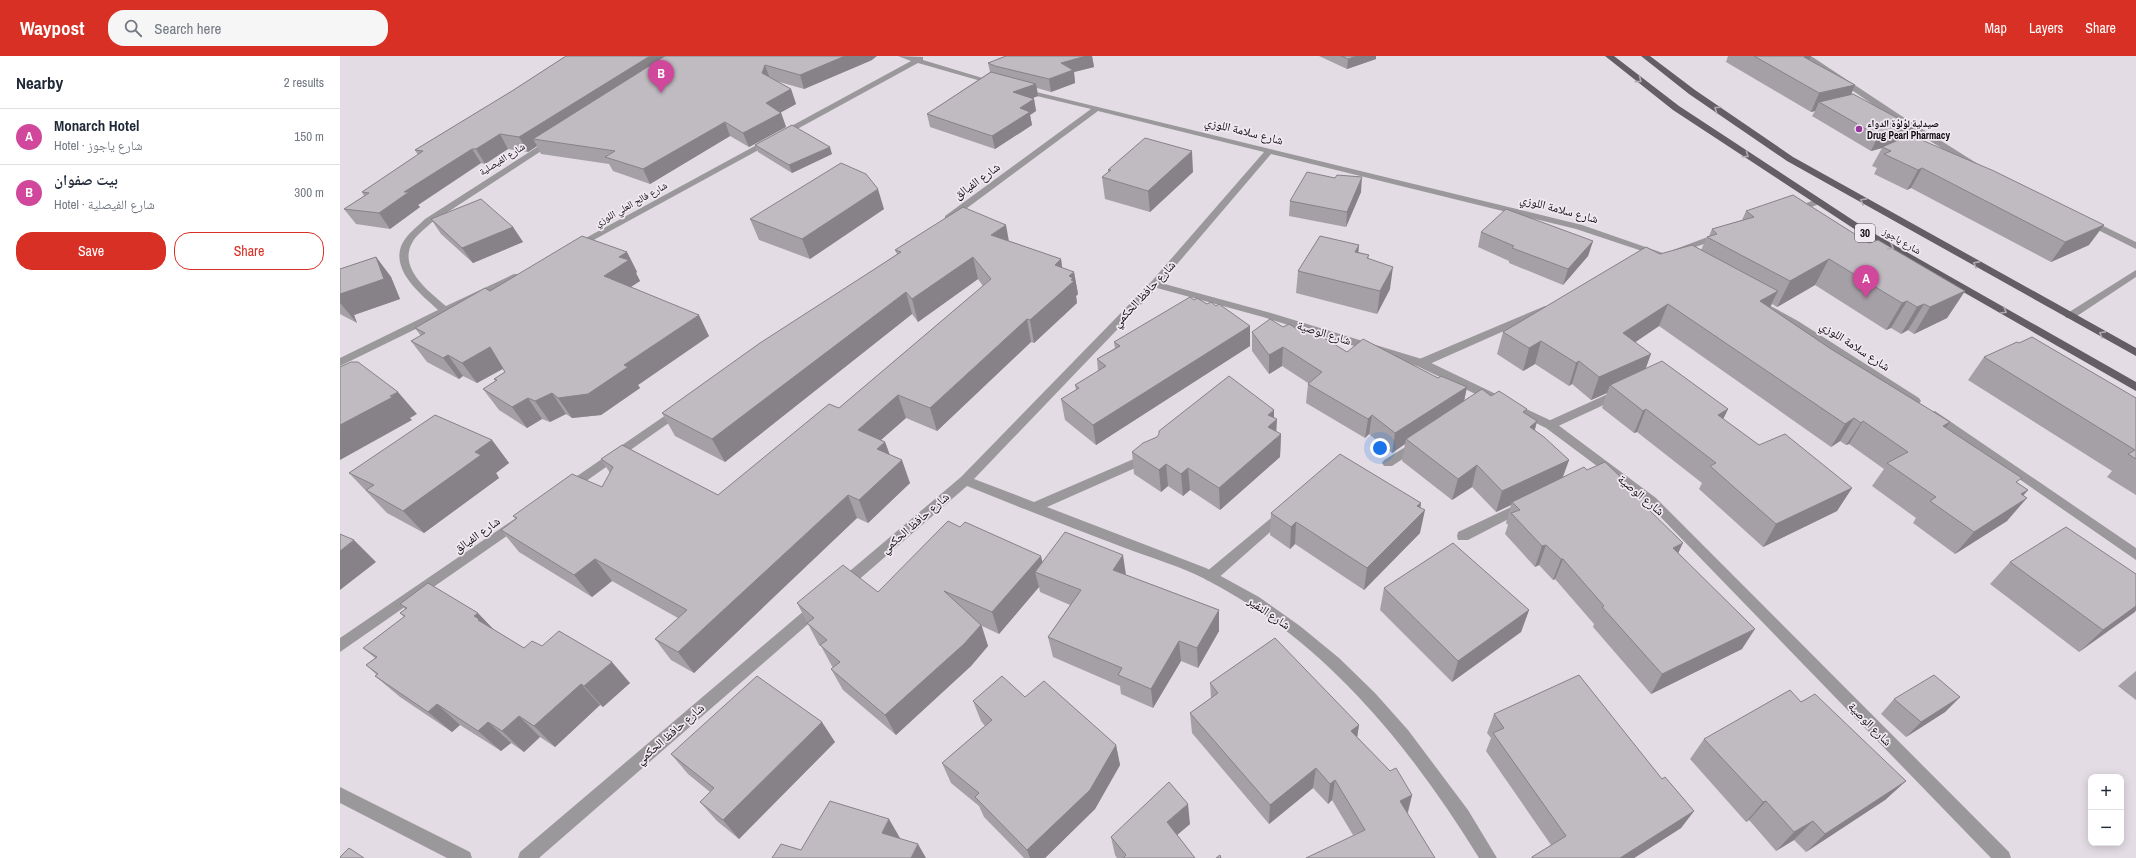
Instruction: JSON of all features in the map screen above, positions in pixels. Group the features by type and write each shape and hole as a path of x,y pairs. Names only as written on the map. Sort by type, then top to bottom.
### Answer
{"main road":[{"name":"شارع ياجوز","path":"1609,56 1676,108 1816,202 1864,232 2136,388"},
{"name":"شارع ياجوز","path":"1645,56 1692,92 1790,159 2136,353"}],"street":[{"name":"شارع سلامة اللوزي","path":"902,56 1008,86 1579,227 1666,254 1685,263"},
{"name":"شارع فالح العلي اللوزي","path":"568,250 927,56"},
{"path":"1806,56 1897,117 1984,170"},
{"name":"شارع الفيالق","path":"939,224 1097,108"},
{"name":"شارع الفيصلية","path":"445,311 409,273 405,264 405,248 415,233 428,221 558,137"},
{"name":"شارع حافظ الحكمي","path":"526,858 966,480 1155,284 1269,151"},
{"path":"1786,212 1816,202"},
{"path":"2080,218 2136,246"},
{"path":"1666,254 1734,231"},
{"path":"340,362 527,271"},
{"path":"2070,316 2136,273"},
{"name":"شارع الوصية","path":"1155,284 1267,315 1421,363 1550,425 1652,501 2003,858"},
{"name":"شارع سلامة اللوزي","path":"1760,303 1893,386 2136,555"},
{"path":"1421,363 1544,309"},
{"path":"1550,425 1633,387"},
{"path":"1476,404 1489,395"},
{"path":"556,496 686,405"},
{"path":"1388,463 1426,438"},
{"path":"1035,507 1154,456"},
{"path":"1592,473 1606,466"},
{"name":"شارع النفير","path":"966,480 1210,576 1275,613 1356,682 1404,736 1444,788 1489,858"},
{"path":"1462,536 1537,499"},
{"path":"1210,576 1293,506"},
{"name":"شارع الفيالق","path":"340,646 523,519"},
{"path":"340,795 464,858"}],"building":[{"path":"566,56 650,56 519,137 500,134 476,149 472,149 404,192 409,192 379,213 344,209 369,193 362,192 423,151 415,150"},
{"path":"665,56 845,56 800,75 765,65 762,73 791,89 766,103 781,113 743,133 725,122 643,169 605,157 615,151 533,139"},
{"path":"1006,56 1086,56 1061,63 1073,70 1049,79 988,63"},
{"path":"1341,56 1357,56 1348,59"},
{"path":"1754,56 1807,56 1804,57 1855,85 1819,93"},
{"path":"991,72 1036,84 1013,92 1034,99 1020,108 1030,112 992,136 927,114"},
{"path":"1853,94 1914,127 1878,136 1819,102"},
{"path":"792,125 830,147 789,165 755,145"},
{"path":"1910,135 1994,171 2104,225 2065,242 1922,168 1918,170 1884,154 1891,151 1882,147"},
{"path":"1145,138 1192,151 1148,191 1102,177 1111,170 1108,170"},
{"path":"841,163 866,174 878,189 802,239 750,219"},
{"path":"1307,172 1335,178 1337,175 1362,177 1347,212 1290,201"},
{"path":"1793,195 1869,243 1878,240 1965,291 1930,307 1924,304 1917,307 1907,301 1902,303 1829,259 1790,281 1707,237 1717,234 1712,229 1754,217 1746,211"},
{"path":"481,199 513,227 462,248 431,219"},
{"path":"963,207 1006,225 991,235 1061,259 1055,265 1074,272 1069,276 1073,278 1071,280 1074,281 1030,320 1027,319 930,408 898,395 858,430 885,442 877,449 902,460 859,500 848,495 678,652 655,639 687,610 595,559 574,575 501,530 517,518 513,516 572,474 602,487 613,467 601,459 622,445 718,495 829,404 839,408 991,279 973,257 912,299 906,292 712,439 662,413 760,343 901,252 895,250"},
{"path":"1506,209 1593,241 1568,269 1512,248 1514,246 1481,232"},
{"path":"582,236 627,252 619,257 629,260 604,276 699,315 624,365 628,367 588,394 558,398 552,393 535,401 528,398 512,407 483,389 497,380 494,379 505,372 490,347 462,363 448,355 443,358 411,341 425,333 415,328 485,288 490,291"},
{"path":"1320,236 1359,245 1355,252 1369,255 1367,258 1393,267 1380,291 1298,271"},
{"path":"1692,245 1778,291 1760,301 1831,349 1950,422 1943,426 2022,478 2016,482 2028,490 2021,494 2027,498 1974,532 1930,501 1936,497 1887,463 1908,452 1863,421 1861,423 1854,418 1845,424 1668,304 1623,333 1651,354 1599,377 1579,361 1576,363 1541,341 1529,348 1503,332 1646,247 1660,254"},
{"path":"376,257 384,279 340,294 340,269"},
{"path":"1190,297 1194,300 1197,298 1207,304 1211,302 1216,306 1219,304 1250,326 1093,425 1061,399 1079,388 1075,385 1106,366 1097,359 1120,346 1114,342"},
{"path":"1270,319 1283,327 1289,324 1297,329 1303,325 1347,352 1363,339 1438,378 1441,376 1467,387 1395,433 1372,415 1368,419 1308,384 1322,372 1283,347 1269,355 1252,332"},
{"path":"2032,337 2136,398 2136,459 2128,454 2135,450 1984,357"},
{"path":"1662,361 1728,409 1718,415 1759,445 1785,434 1852,488 1776,524 1710,466 1716,463 1646,409 1643,411 1610,385"},
{"path":"351,362 358,362 398,392 390,396 393,397 340,425 340,367"},
{"path":"1229,376 1274,410 1268,415 1277,419 1268,427 1281,434 1219,488 1188,468 1181,474 1166,464 1159,470 1132,452 1143,443 1157,437 1159,431"},
{"path":"1482,389 1491,396 1499,391 1527,409 1523,412 1537,421 1530,427 1544,437 1569,460 1502,491 1477,465 1458,479 1406,439"},
{"path":"435,415 492,440 475,452 481,455 403,511 366,490 374,485 349,473"},
{"path":"1340,454 1421,503 1417,506 1425,510 1367,568 1296,522 1291,527 1271,513"},
{"path":"1605,462 1647,502 1643,504 1683,543 1673,548 1755,629 1662,674 1602,607 1604,606 1563,559 1561,559 1546,545 1542,546 1511,513 1520,510 1512,502 1584,467 1587,470"},
{"path":"948,521 960,527 965,522 1041,556 992,612 944,591 981,625 964,644 885,715 831,669 840,662 820,645 827,640 807,623 814,618 797,603 843,565 878,592"},
{"path":"2066,527 2136,574 2136,606 2103,630 2010,562"},
{"path":"1065,532 1123,555 1113,570 1219,610 1197,648 1179,641 1151,689 1118,675 1122,668 1048,637 1081,590 1035,572"},
{"path":"340,534 354,540 340,551"},
{"path":"1453,543 1529,610 1458,661 1384,588"},
{"path":"428,583 478,613 474,616 479,619 478,620 524,648 532,641 542,646 559,631 612,662 584,686 581,684 534,726 519,716 502,731 488,722 478,731 437,704 428,712 375,676 378,674 366,665 377,657 363,648 405,616 400,613 407,608 400,604"},
{"path":"1275,638 1359,725 1351,731 1390,771 1396,768 1412,795 1400,801 1435,858 1306,858 1365,830 1335,780 1330,784 1316,768 1270,805 1190,713 1218,693 1210,683"},
{"path":"1579,675 1662,779 1665,777 1694,811 1620,858 1532,858 1566,836 1493,733 1504,728 1494,714"},
{"path":"1934,675 1960,697 1921,722 1894,699"},
{"path":"757,676 822,722 723,820 700,802 714,788 671,754"},
{"path":"1002,676 1025,697 1044,681 1116,745 1090,790 1027,850 975,797 979,793 942,763 992,720 973,701"},
{"path":"1790,690 1801,702 1815,694 1906,781 1825,834 1813,821 1794,832 1766,801 1763,802 1704,739"},
{"path":"1169,782 1188,804 1167,822 1195,858 1123,858 1126,855 1111,837"},
{"path":"830,801 889,819 882,833 918,844 911,858 772,858 781,844 801,850"},
{"path":"349,848 364,858 340,858"}],"place":[{"name":"بيت صفوان","path":"661,93"},
{"name":"صيدلية لؤلؤة الدواء Drug Pearl Pharmacy","path":"1859,129"},
{"name":"Monarch Hotel","path":"1866,298"}]}
